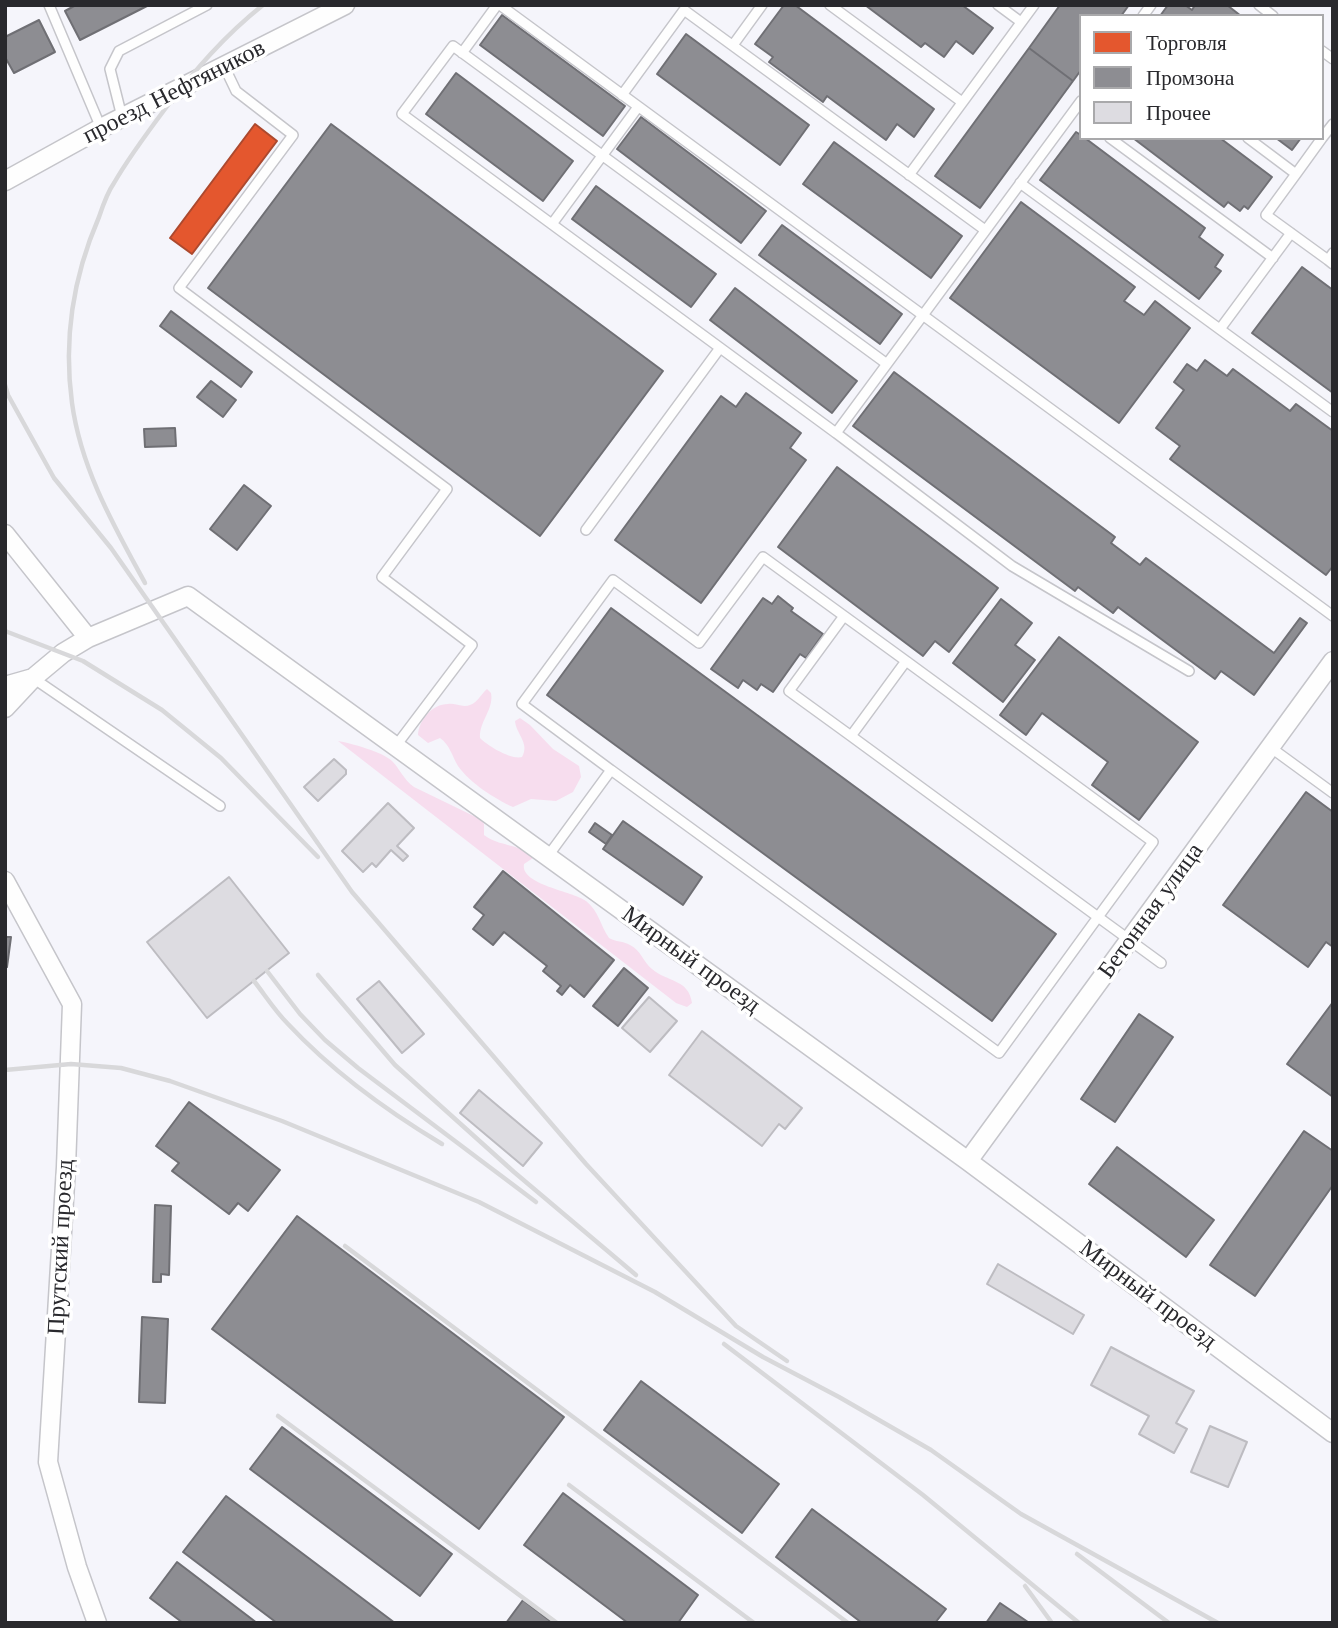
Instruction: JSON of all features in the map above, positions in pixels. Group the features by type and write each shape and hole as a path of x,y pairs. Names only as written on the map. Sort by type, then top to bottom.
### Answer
{"street":[{"name":"проезд Нефтяников","path":"5,181 122,117 345,5"},
{"path":"5,534 88,638"},
{"name":"Мирный проезд","path":"5,708 33,678 63,653 88,638 188,596 968,1161 1333,1433"},
{"name":"Бетонная улица","path":"968,1161 1333,660"},
{"path":"5,686 33,678"},
{"name":"Прутский проезд","path":"5,881 72,1004 65,1181 48,1462 77,1567 97,1623"}],"lane":[{"path":"50,5 101,128"},
{"path":"122,117 110,69 119,51 207,5"},
{"path":"462,53 498,5 1333,616"},
{"path":"733,45 762,5"},
{"path":"830,5 962,102"},
{"path":"998,5 1021,22"},
{"path":"909,175 1034,5"},
{"path":"622,95 684,10 985,230"},
{"path":"887,365 453,46 402,114 1012,566 1189,671"},
{"path":"224,66 236,91 293,135 178,288 447,489 382,577 472,645 395,747"},
{"path":"552,224 638,107"},
{"path":"836,433 1020,183 1077,114"},
{"path":"1113,140 1273,258"},
{"path":"1251,140 1296,174"},
{"path":"1321,140 1266,215 1331,259"},
{"path":"1020,183 1333,412"},
{"path":"1220,329 1291,233"},
{"path":"586,530 720,348"},
{"path":"762,557 906,661 1153,842 999,1053 522,704 613,580 699,643 762,557"},
{"path":"844,616 789,691 1161,963"},
{"path":"851,736 906,661"},
{"path":"33,678 220,806"},
{"path":"1270,747 1333,793"},
{"path":"548,856 611,770"}],"shaded area":[{"path":"487,689 491,693 491,699 480,738 506,754 522,757 524,743 515,721 520,718 553,749 579,766 581,777 573,792 556,801 531,799 513,807 469,778 440,738 428,743 418,735 424,719 432,710 442,705 470,705"},
{"path":"338,741 366,748 388,758 414,787 482,820 484,835 528,853 533,858 524,864 530,877 586,901 597,914 609,938 634,947 652,969 687,989 692,1003 687,1007 676,1003"}],"building: Торговля":[{"path":"255,124 277,141 192,254 170,238"}],"building: Промзона":[{"path":"76,5 149,5 80,40 65,11"},
{"path":"784,5 795,5 934,109 914,137 897,124 886,140 827,96 823,102 769,62 773,57 755,44"},
{"path":"865,5 962,5 993,28 973,54 956,41 944,57 925,43 921,47"},
{"path":"1060,5 1129,5 1122,14 1079,14 1079,73 1073,81 1029,48"},
{"path":"1168,5 1185,5 1192,10 1195,5 1227,5 1238,14 1161,14"},
{"path":"502,15 625,106 603,136 480,45"},
{"path":"39,20 55,52 14,73 5,57 5,37"},
{"path":"686,34 809,125 780,165 657,74"},
{"path":"1029,48 1073,81 980,208 935,176"},
{"path":"456,73 573,161 543,201 426,114"},
{"path":"641,117 766,211 741,243 617,149"},
{"path":"331,124 663,371 540,536 208,288"},
{"path":"1076,132 1079,134 1079,140 1088,140 1205,228 1199,237 1223,255 1215,267 1221,271 1199,299 1040,180"},
{"path":"1136,140 1223,140 1272,177 1248,209 1244,206 1240,211 1228,202 1224,207"},
{"path":"1279,140 1300,140 1292,150"},
{"path":"834,142 962,236 931,278 803,184"},
{"path":"596,186 716,274 691,307 572,219"},
{"path":"1021,202 1135,287 1124,301 1144,315 1155,301 1190,328 1119,423 950,298"},
{"path":"782,225 902,314 880,344 759,255"},
{"path":"1302,267 1333,290 1333,393 1252,333"},
{"path":"735,288 857,381 832,413 710,320"},
{"path":"171,311 252,372 241,387 160,326"},
{"path":"1205,360 1227,376 1233,369 1290,411 1296,404 1333,431 1333,566 1326,575 1170,459 1180,446 1156,428 1184,390 1174,382 1187,364 1197,371"},
{"path":"894,372 1115,537 1111,543 1140,565 1146,558 1274,653 1300,618 1307,623 1254,695 1221,671 1215,679 1118,607 1113,613 1078,587 1075,591 853,426"},
{"path":"211,381 236,400 223,417 197,397"},
{"path":"746,393 801,433 790,448 806,460 701,603 615,540 721,396 736,407"},
{"path":"175,428 176,446 145,447 144,429"},
{"path":"837,467 998,588 949,652 935,641 923,656 778,547"},
{"path":"244,485 271,506 237,550 210,529"},
{"path":"778,596 793,608 791,611 823,634 806,658 800,654 773,692 761,684 757,690 743,680 738,688 711,669 763,598 772,604"},
{"path":"1001,599 1032,623 1015,645 1035,660 1003,702 953,663"},
{"path":"611,608 1056,934 992,1021 547,695"},
{"path":"1059,637 1198,742 1139,820 1092,785 1108,762 1042,713 1026,735 1000,715"},
{"path":"1306,792 1333,812 1333,947 1326,942 1308,967 1223,905"},
{"path":"623,821 702,877 683,905 603,849"},
{"path":"595,823 612,835 606,844 589,832"},
{"path":"503,871 614,960 584,997 570,985 562,995 557,991 561,986 543,971 547,966 504,932 493,945 473,929 484,915 474,907"},
{"path":"5,937 11,937 7,967 5,967"},
{"path":"624,968 648,988 618,1026 593,1006"},
{"path":"1333,1002 1333,1097 1287,1064"},
{"path":"1139,1014 1173,1037 1115,1122 1081,1099"},
{"path":"189,1102 280,1170 248,1211 238,1203 229,1214 172,1171 179,1163 156,1146"},
{"path":"1304,1131 1333,1151 1333,1185 1255,1296 1210,1265"},
{"path":"1117,1147 1214,1220 1186,1257 1089,1184"},
{"path":"155,1205 171,1206 169,1275 161,1274 161,1282 153,1282"},
{"path":"297,1216 564,1417 479,1529 212,1329"},
{"path":"142,1317 168,1319 165,1403 139,1402"},
{"path":"641,1381 779,1484 742,1533 604,1430"},
{"path":"282,1427 452,1554 420,1596 250,1469"},
{"path":"563,1493 698,1595 678,1623 628,1623 524,1545"},
{"path":"226,1496 395,1623 277,1623 183,1552"},
{"path":"812,1509 946,1609 935,1623 862,1623 776,1557"},
{"path":"177,1562 257,1623 183,1623 150,1598"},
{"path":"523,1600 553,1623 506,1623"},
{"path":"1000,1603 1028,1622 1028,1623 986,1623"}],"building: Прочее":[{"path":"334,759 346,770 346,774 318,801 304,787"},
{"path":"388,803 414,828 397,846 408,856 403,861 391,850 376,867 372,863 363,872 342,851"},
{"path":"229,877 289,953 207,1018 147,942"},
{"path":"379,981 424,1034 402,1053 357,999"},
{"path":"649,997 677,1021 650,1052 622,1028"},
{"path":"702,1031 802,1108 785,1129 779,1124 762,1146 669,1075"},
{"path":"479,1090 542,1143 523,1166 460,1113"},
{"path":"998,1264 1084,1315 1073,1334 987,1284"},
{"path":"1111,1347 1194,1391 1176,1423 1187,1429 1174,1453 1139,1434 1149,1416 1091,1385"},
{"path":"1210,1426 1247,1442 1228,1487 1191,1472"}],"railway":[{"path":"145,583 100,496 76,427 69,355 72,308 83,262 105,199 132,154 199,67 235,29 263,5"},
{"path":"5,385 54,478 111,548 352,892 586,1164 736,1326 787,1361"},
{"path":"5,631 83,661 162,710 221,758 318,857"},
{"path":"267,971 300,1014 325,1040 358,1068 536,1202"},
{"path":"318,975 395,1065 514,1172 636,1275"},
{"path":"254,981 283,1019 323,1058 381,1104 442,1144"},
{"path":"5,1070 71,1064 121,1068 170,1081 282,1121 479,1202 655,1292 763,1357 931,1450 1021,1514 1218,1623"},
{"path":"345,1246 848,1623"},
{"path":"724,1344 923,1495 1079,1623"},
{"path":"278,1416 557,1623"},
{"path":"569,1485 754,1623"},
{"path":"1077,1554 1169,1623"},
{"path":"1025,1586 1052,1623"}]}
